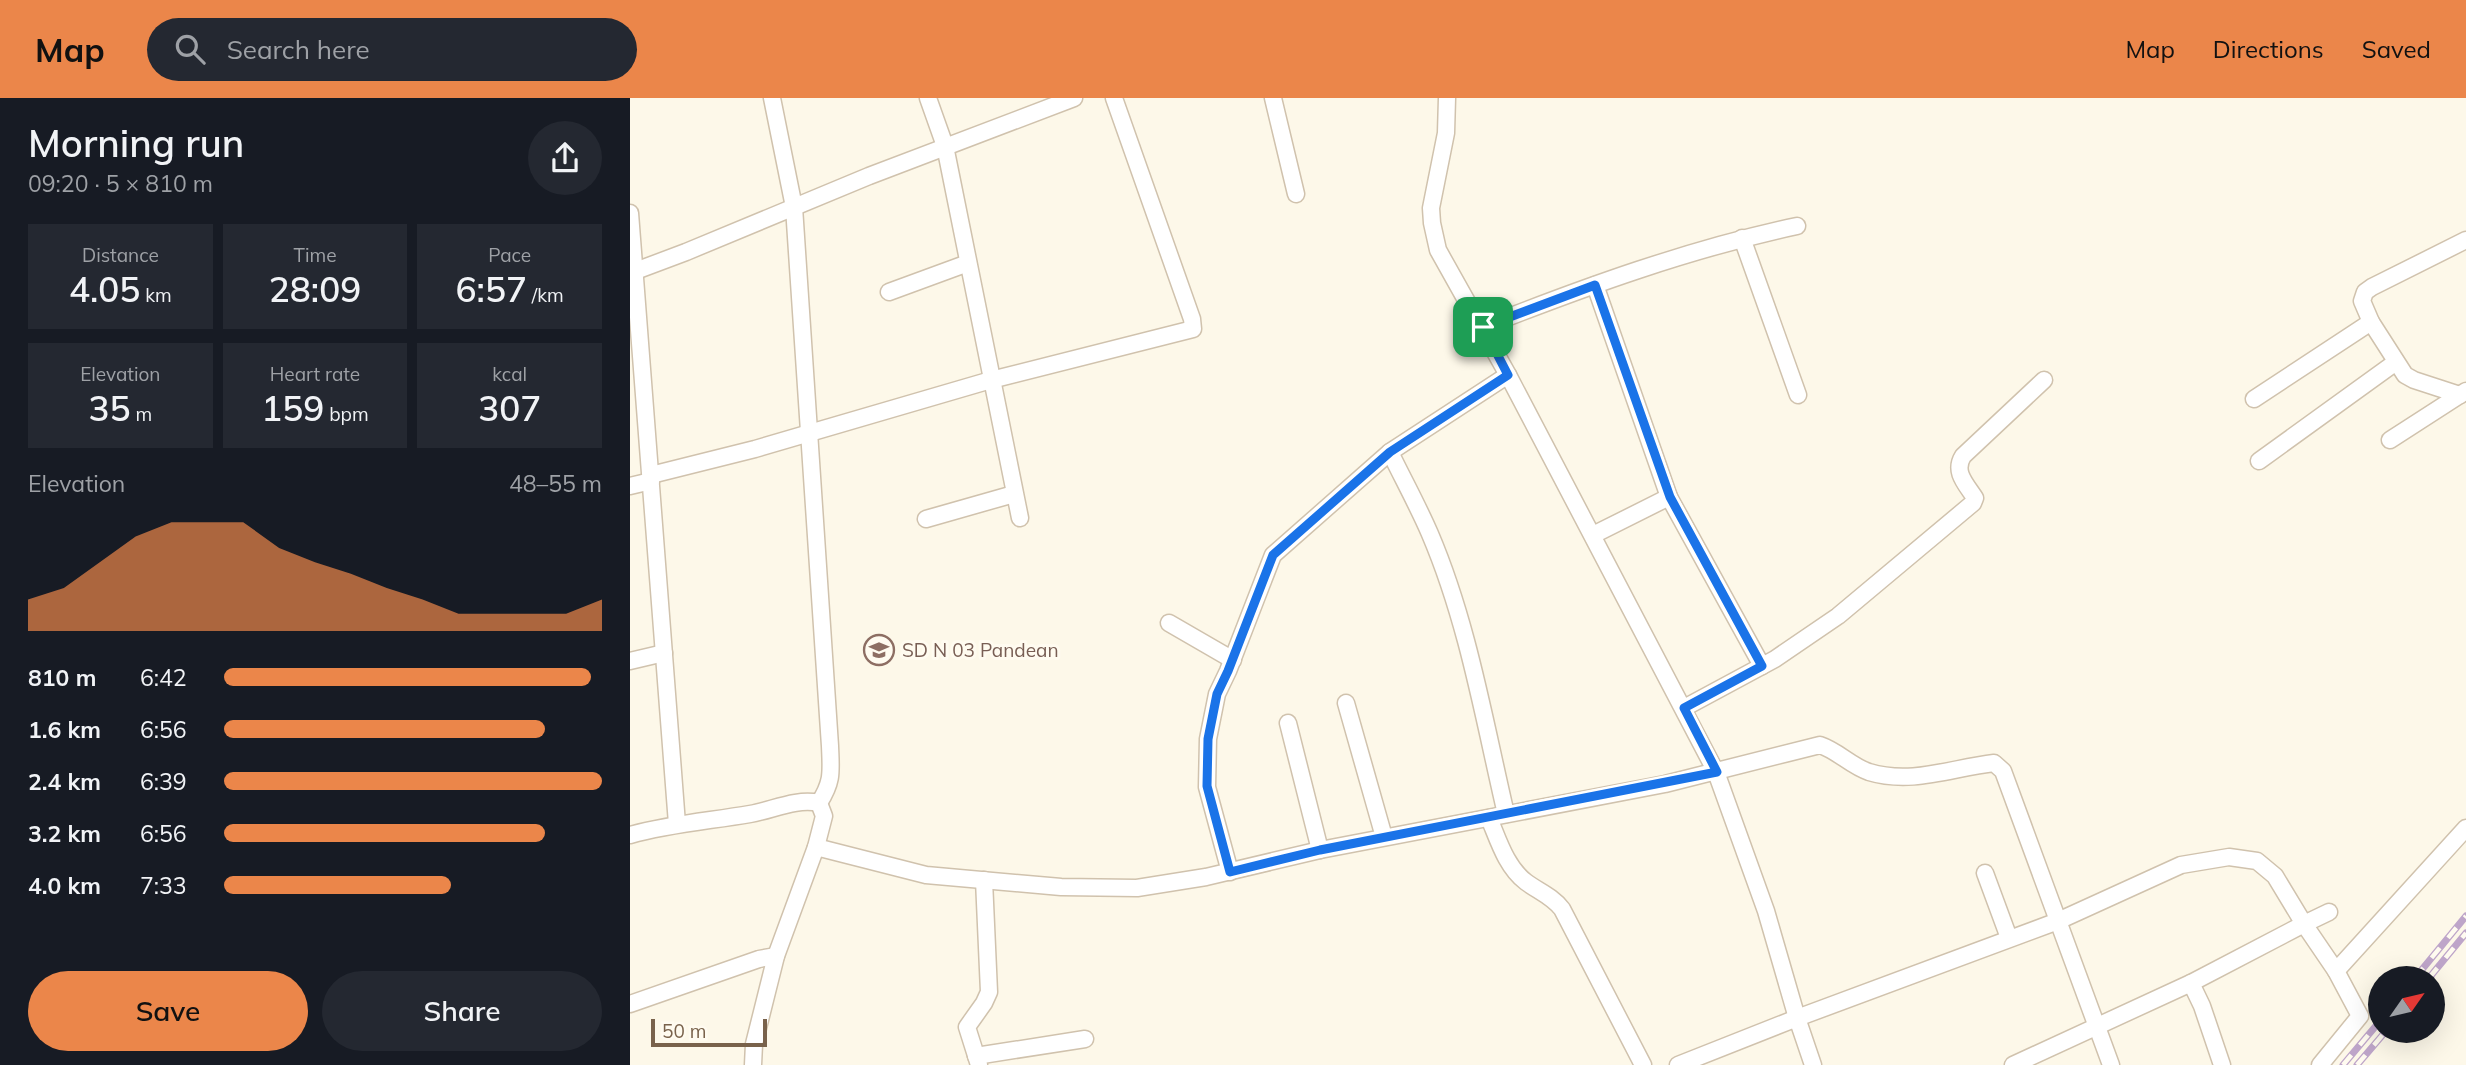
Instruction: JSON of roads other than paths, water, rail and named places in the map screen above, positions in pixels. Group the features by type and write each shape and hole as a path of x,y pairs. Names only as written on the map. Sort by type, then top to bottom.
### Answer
{"street":[{"path":"772,98 794,207 810,431 830,747 829,787 819,803"},
{"path":"928,98 945,146 1020,517"},
{"path":"632,272 945,146 1074,98"},
{"path":"630,486 810,431 1194,327 1114,98"},
{"path":"1273,98 1296,194"},
{"path":"1447,98 1446,133 1432,208 1432,223 1438,250 1483,327 1717,772 1766,911 1797,1018 1814,1065"},
{"path":"630,213 632,272 651,478 677,824"},
{"path":"1483,327 1595,285 1742,238 1797,226"},
{"path":"1742,238 1798,395"},
{"path":"2463,393 2414,380 2405,375 2371,322 2362,300 2365,292 2466,240"},
{"path":"889,292 968,263"},
{"path":"1595,285 1670,497 1762,666"},
{"path":"2254,399 2371,322"},
{"path":"2259,461 2396,362"},
{"path":"1230,872 1207,786 1208,739 1214,703 1273,555 1390,452 1508,375"},
{"path":"1684,708 1776,659 1838,616 1973,503 1975,498 1958,472 1958,463 2044,380"},
{"path":"2390,440 2463,393"},
{"path":"1390,452 1430,534 1460,622 1506,814"},
{"path":"926,519 1014,494"},
{"path":"1593,535 1670,497"},
{"path":"1169,623 1233,660"},
{"path":"630,661 664,653"},
{"path":"1346,703 1384,837"},
{"path":"1288,723 1320,850"},
{"path":"816,847 926,875 1062,887 1126,888 1230,872 1320,850 1717,772 1820,746 1880,775 1928,776 1997,765 2003,771 2111,1065"},
{"path":"630,835 677,824 753,814 806,800 819,803"},
{"path":"753,1065 754,1044 776,956 816,847 824,816 819,803"},
{"path":"1489,818 1513,868 1523,880 1550,897 1562,909 1643,1065"},
{"path":"2336,971 2466,828"},
{"path":"1678,1065 2058,921 2182,865 2229,857 2257,861 2275,876 2336,971 2360,1016 2320,1065"},
{"path":"1985,873 2009,938"},
{"path":"984,880 989,992 967,1027 977,1061 1085,1039"},
{"path":"2013,1065 2191,983 2329,912"},
{"path":"630,1004 759,959 776,956"},
{"path":"2191,983 2202,1006 2222,1065"}],"railway":[{"path":"2425,966 2466,916"},
{"path":"2439,966 2466,933"},
{"path":"2343,1065 2368,1035"},
{"path":"2357,1065 2376,1043"}],"place":[{"name":"SD N 03 Pandean","path":"879,650"}]}
